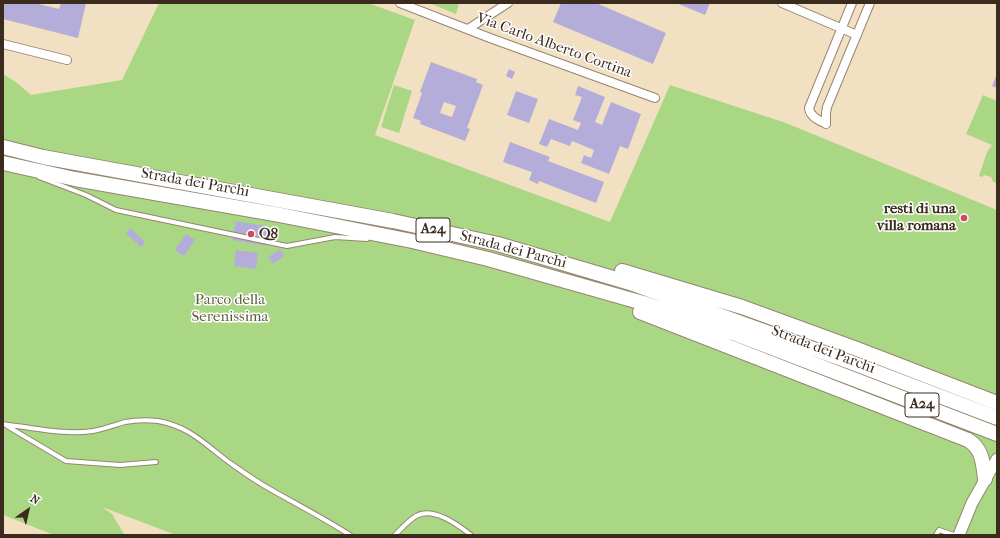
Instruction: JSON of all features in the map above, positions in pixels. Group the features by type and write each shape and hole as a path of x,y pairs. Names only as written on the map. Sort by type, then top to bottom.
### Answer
{"highway":[{"name":"Strada dei Parchi","path":"3,147 51,158 393,221 498,244 630,283 850,362 997,418"},
{"name":"Strada dei Parchi","path":"3,163 75,179 280,215 412,241 488,259 643,304 733,333 997,434"},
{"path":"498,244 564,255 742,307 857,349 997,403"},
{"path":"560,280 968,440 974,444 981,454 985,479"}],"main road":[{"path":"959,535 972,503 997,458"}],"street":[{"name":"Via Carlo Alberto Cortina","path":"400,3 490,38 654,98"},
{"path":"468,29 508,3"},
{"path":"782,3 857,35"},
{"path":"852,3 809,108 812,115 826,124 827,107 870,3"},
{"path":"3,44 67,60"}],"lane":[{"path":"3,163 86,195 116,210 287,246 335,237 373,239"},
{"path":"381,239 412,241"},
{"path":"4,424 76,433 143,420 172,424 194,435 233,465 263,485 350,535"},
{"path":"4,424 66,461 120,465 156,462"},
{"path":"395,535 409,520 418,514 430,513 449,520 471,535"},
{"path":"936,535 938,530 954,535"}],"green space":[{"name":"Parco della Serenissima","path":"159,3 368,3 415,20 375,135 610,222 670,85 786,123 997,210 997,535 176,535 102,507 112,514 124,535 54,535 3,515 3,74 16,82 31,95 122,80"},
{"path":"429,3 459,3 456,14"},
{"path":"394,85 412,91 399,133 381,127"},
{"path":"983,95 997,101 997,183 993,182 991,177 984,175 982,177 979,176 987,152 992,145 966,134"}],"building":[{"path":"3,3 35,3 59,9 61,3 86,3 78,38 3,19"},
{"path":"561,3 596,3 666,33 653,64 553,22"},
{"path":"676,3 710,3 705,15"},
{"path":"431,62 477,79 476,82 483,85 467,128 470,129 465,141 420,124 421,121 413,118 422,93 420,92","holes":["444,102 456,106 452,117 440,113"]},
{"path":"509,69 515,72 512,79 506,76"},
{"path":"997,74 997,88 992,86"},
{"path":"578,86 605,97 595,122 602,125 611,102 641,114 628,149 620,146 609,174 581,163 584,155 591,158 594,150 572,141 570,146 551,139 547,147 539,144 549,119 578,130 581,123 573,120 582,97 575,95"},
{"path":"516,91 538,99 529,123 507,115"},
{"path":"510,142 550,157 548,161 604,182 596,203 539,181 538,184 529,180 532,172 503,162"},
{"name":"Q8","path":"236,221 270,227 267,246 232,240"},
{"path":"130,228 145,242 141,247 126,233"},
{"path":"186,234 195,240 184,256 175,250"},
{"path":"280,249 284,256 273,264 268,257"},
{"path":"236,250 258,253 256,269 234,266"}],"place":[{"name":"resti di una villa romana","path":"964,218"},
{"name":"Q8","path":"251,234"}]}
